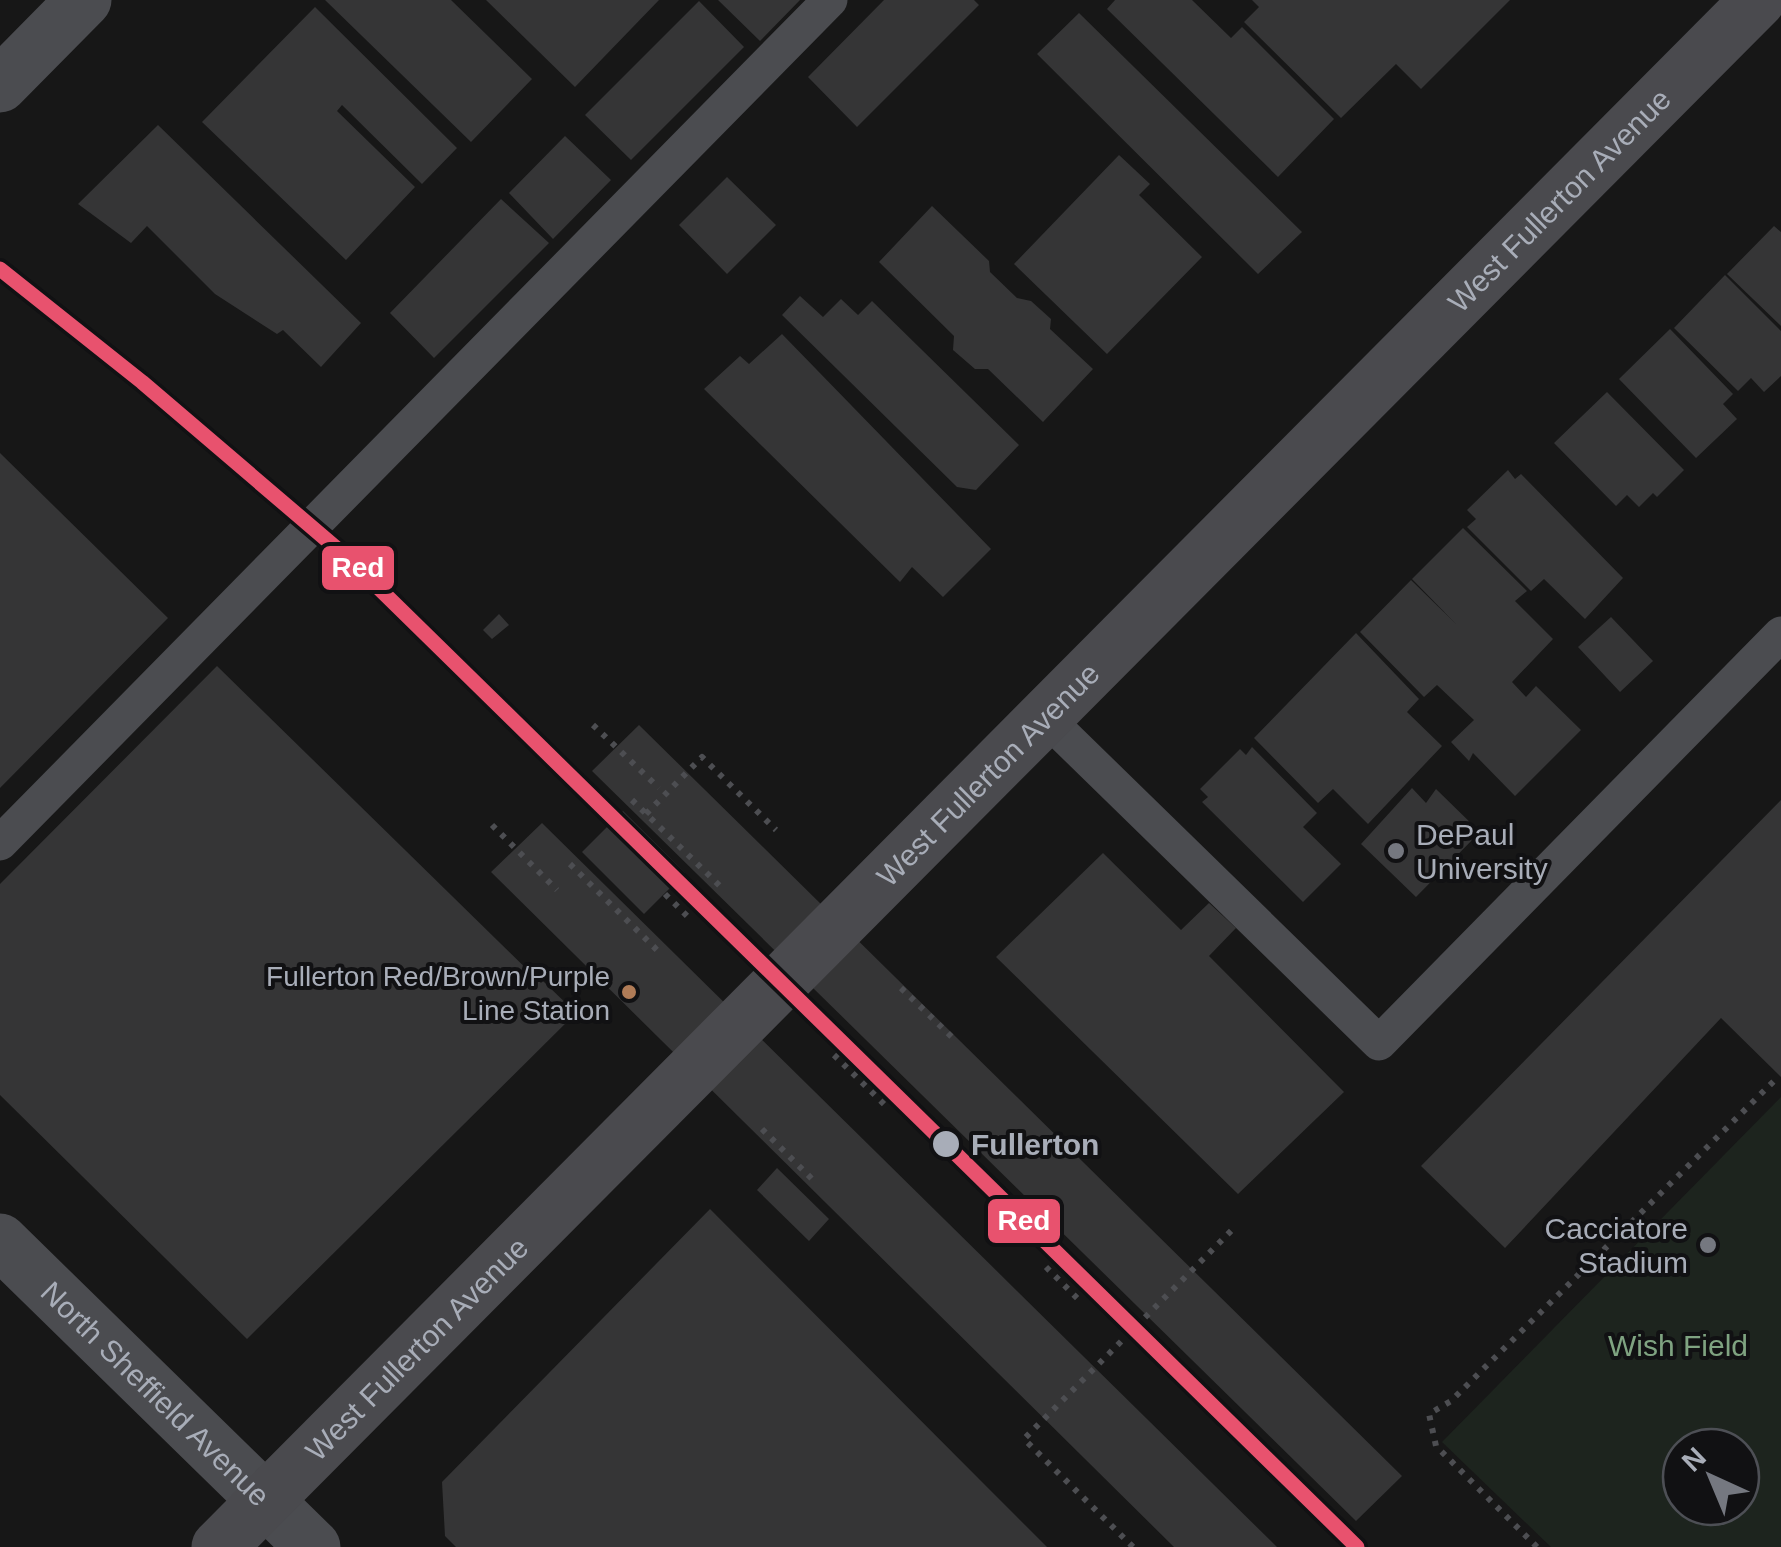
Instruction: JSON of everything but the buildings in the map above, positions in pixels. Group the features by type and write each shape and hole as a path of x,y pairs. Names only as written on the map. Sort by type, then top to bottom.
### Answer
{"main road":[{"name":"West Fullerton Avenue","path":"219,1547 1758,0"}],"street":[{"path":"0,85 84,0"},
{"name":"North Sheffield Avenue","path":"0,1240 313,1547"}],"lane":[{"path":"0,842 830,0"},
{"path":"1045,717 1378,1043 1781,634"}],"path":[{"path":"593,724 658,788"},
{"path":"646,814 702,757 776,830"},
{"path":"632,800 721,887"},
{"path":"492,826 557,890"},
{"path":"570,864 658,952"},
{"path":"665,894 690,919"},
{"path":"901,988 955,1040"},
{"path":"834,1056 888,1108"},
{"path":"1538,1547 1436,1446 1429,1414 1451,1401 1779,1076"},
{"path":"762,1128 816,1183"},
{"path":"1133,1547 1024,1439 1235,1227"},
{"path":"1046,1267 1078,1299"}],"green space":[{"name":"Cacciatore Stadium","path":"1781,1097 1781,1547 1551,1547 1442,1442"}],"transit line":[{"name":"Red","path":"0,269 142,382 349,559 1357,1547"}],"place":[{"name":"DePaul University","path":"1396,851"},
{"name":"Fullerton Red/Brown/Purple Line Station","path":"629,992"},
{"name":"Fullerton","path":"946,1144"},
{"name":"Cacciatore Stadium","path":"1708,1245"}],"park label":[{"name":"Wish Field","path":"1678,1345"}]}
